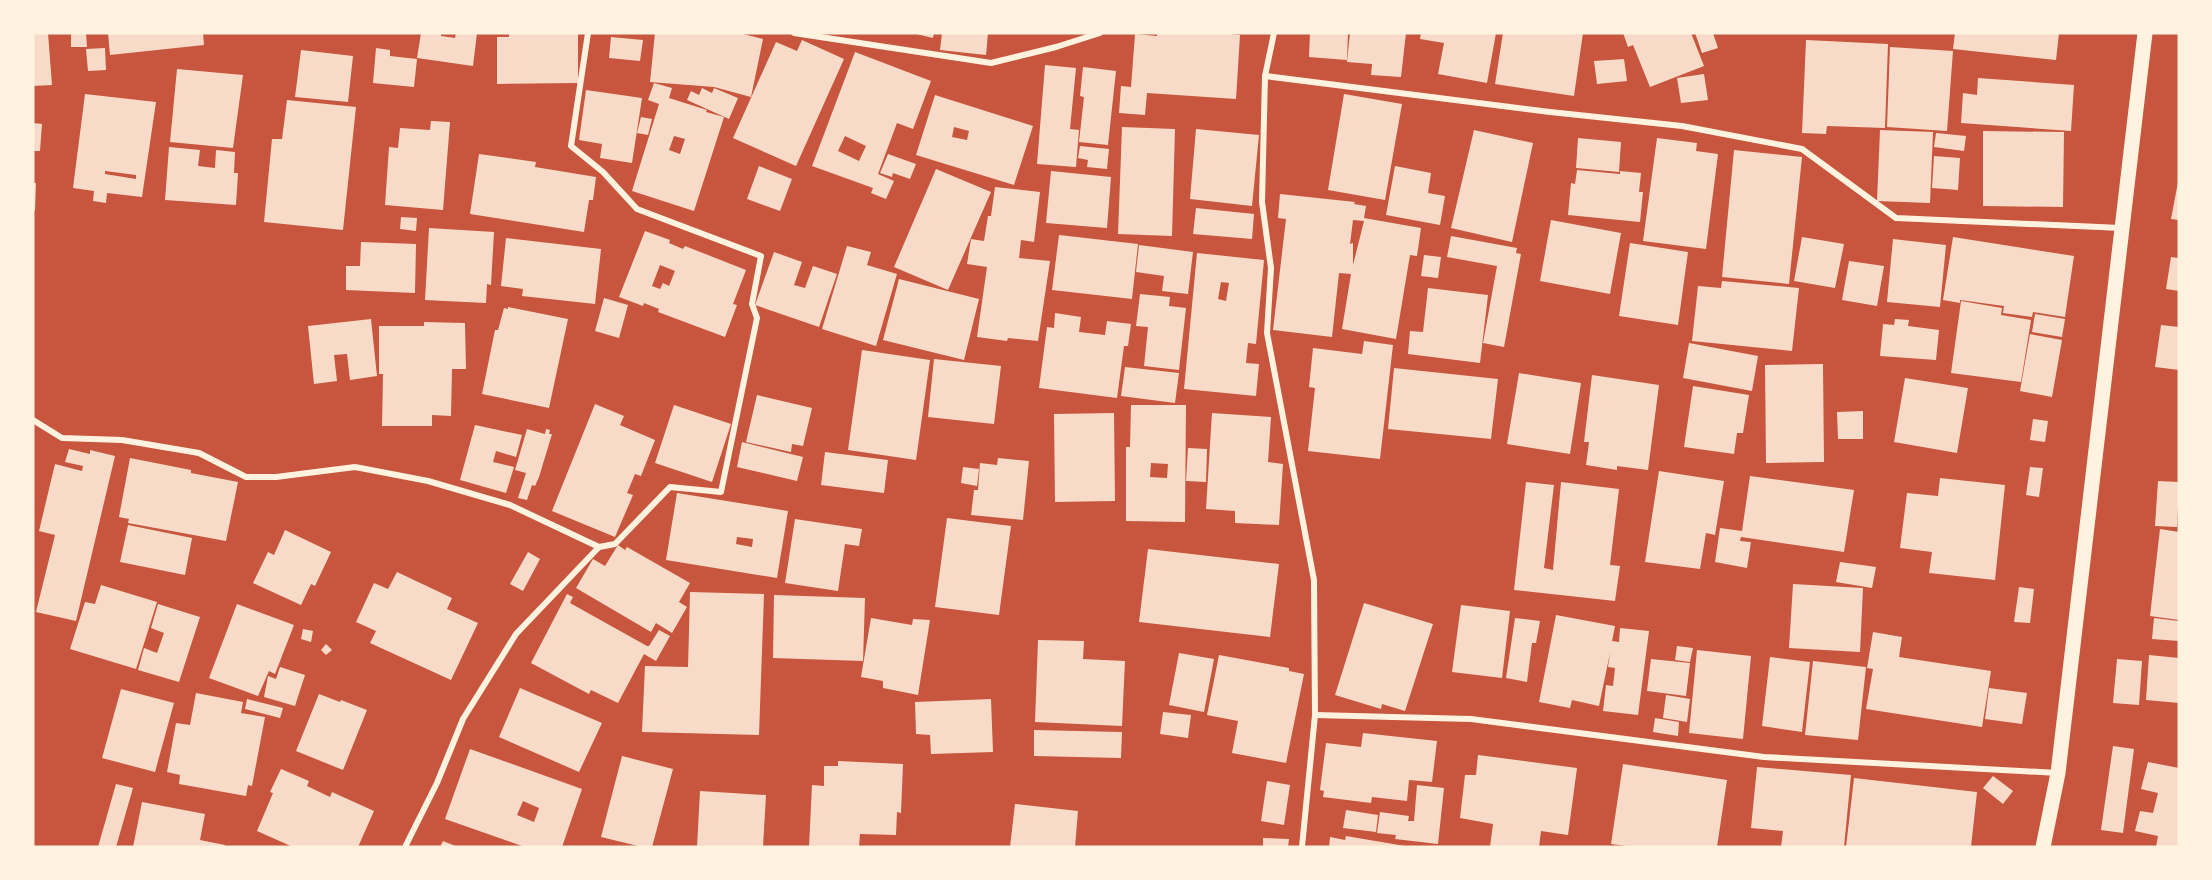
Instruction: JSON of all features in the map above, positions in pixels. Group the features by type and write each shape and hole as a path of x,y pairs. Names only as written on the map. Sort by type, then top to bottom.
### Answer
{"main road":[{"path":"2043,847 2058,773 2145,33"}],"street":[{"path":"405,847 437,783 463,719 516,634 599,547 615,544 670,487 721,492 757,318 752,304 761,256 637,209 603,172 571,146 588,33"},
{"path":"794,33 991,63 1056,47 1100,33"},
{"path":"1274,33 1264,75 1262,202 1271,268 1267,333 1314,580 1315,715 1302,847"},
{"path":"1264,75 1550,112 1682,126 1802,149 1896,218 2123,228"},
{"path":"33,420 62,438 122,440 199,453 246,477 276,477 355,467 428,481 510,505 599,547"},
{"path":"1315,715 1471,719 1764,758 2058,773"}],"building":[{"path":"33,33 48,33 52,85 33,86"},
{"path":"71,33 86,33 87,47 71,47"},
{"path":"108,33 203,33 204,45 110,55"},
{"path":"421,33 441,33 441,36 455,38 456,33 477,33 473,66 417,58"},
{"path":"509,33 578,33 578,83 497,84 497,37 509,37"},
{"path":"655,33 739,33 763,39 751,97 714,87 650,82"},
{"path":"912,33 934,33 933,38"},
{"path":"942,33 988,33 986,55 940,50"},
{"path":"1157,33 1240,35 1236,99 1147,93 1145,115 1119,113 1121,86 1131,87 1135,34 1157,36"},
{"path":"1310,33 1348,33 1347,60 1309,57"},
{"path":"1350,33 1406,33 1401,77 1371,75 1372,64 1347,62"},
{"path":"1421,33 1496,33 1487,83 1438,74 1444,43 1420,39"},
{"path":"1503,33 1583,33 1574,96 1495,84"},
{"path":"1623,33 1691,33 1704,66 1650,87 1633,45 1628,47"},
{"path":"1695,33 1713,33 1718,48 1702,53"},
{"path":"1955,33 2059,33 2056,60 1953,49"},
{"path":"611,37 643,40 640,61 609,58"},
{"path":"802,40 844,59 796,166 733,138 776,42 797,51"},
{"path":"1806,40 1888,44 1885,128 1827,126 1826,134 1802,133"},
{"path":"1890,47 1953,51 1947,131 1887,127"},
{"path":"105,48 106,70 88,71 86,49"},
{"path":"376,48 390,50 390,56 417,59 414,87 373,83"},
{"path":"301,50 353,56 348,102 295,97"},
{"path":"855,52 931,81 913,129 897,123 878,174 894,181 886,199 871,193 873,188 812,166","holes":["845,136 866,146 859,161 838,151"]},
{"path":"1624,59 1627,81 1597,84 1594,61"},
{"path":"1045,65 1076,68 1070,129 1079,130 1076,167 1037,164"},
{"path":"1083,67 1116,71 1108,145 1079,142 1084,97 1080,96"},
{"path":"177,69 243,75 233,148 170,142"},
{"path":"1704,74 1708,100 1681,103 1677,78"},
{"path":"1978,78 2074,85 2071,131 1961,123 1963,93 1977,95"},
{"path":"654,83 672,88 669,98 724,117 694,211 632,191 659,104 648,100","holes":["674,136 685,139 680,154 669,150"]},
{"path":"702,88 712,93 714,88 738,98 729,119 687,100 691,91 699,95"},
{"path":"586,90 642,98 632,163 600,158 602,144 579,140"},
{"path":"85,94 156,102 142,197 107,193 106,203 93,201 94,191 73,188","holes":["105,171 136,175 136,179 105,174"]},
{"path":"1344,94 1402,104 1385,200 1328,190"},
{"path":"935,95 1033,126 1014,185 916,155","holes":["954,127 969,131 967,140 952,137"]},
{"path":"287,100 356,107 343,230 264,222 272,139 282,139"},
{"path":"641,117 652,119 648,135 637,133"},
{"path":"431,121 450,122 443,210 385,205 389,147 398,148 400,128 430,130"},
{"path":"33,123 42,124 40,151 33,151"},
{"path":"1122,127 1175,129 1172,236 1118,234"},
{"path":"1196,129 1259,135 1252,206 1190,199"},
{"path":"1474,130 1533,143 1512,242 1451,228"},
{"path":"1880,130 1933,132 1930,203 1877,201"},
{"path":"1983,131 2064,132 2063,207 1983,206"},
{"path":"1936,133 1966,136 1964,151 1934,147"},
{"path":"1578,138 1621,142 1619,172 1576,168"},
{"path":"1657,138 1697,143 1696,151 1718,154 1706,249 1643,241"},
{"path":"1080,146 1109,149 1107,169 1087,167 1088,160 1078,158"},
{"path":"169,147 200,150 198,166 215,168 216,150 235,152 234,173 238,173 236,205 165,200"},
{"path":"1734,150 1802,157 1789,284 1722,277"},
{"path":"479,154 536,162 535,167 596,177 593,200 589,200 584,232 470,214"},
{"path":"888,154 916,164 910,179 893,173 892,177 880,173"},
{"path":"1934,156 1960,158 1958,190 1932,188"},
{"path":"759,166 792,179 780,211 747,199"},
{"path":"1395,166 1431,173 1428,193 1445,196 1440,225 1386,215"},
{"path":"936,169 991,192 948,290 894,267"},
{"path":"1577,170 1620,174 1620,171 1641,173 1639,192 1643,192 1640,222 1568,215 1571,183 1575,184"},
{"path":"1051,171 1111,177 1107,228 1046,223"},
{"path":"2179,182 2179,220 2171,219"},
{"path":"33,183 36,183 35,211 33,211"},
{"path":"995,187 1040,192 1034,242 1021,240 1019,258 1050,261 1038,341 1008,338 1007,341 977,337 987,267 967,264 971,239 984,241 988,216 991,216"},
{"path":"1280,194 1355,202 1354,204 1366,206 1364,218 1421,228 1417,256 1410,255 1396,339 1342,329 1351,274 1339,273 1332,337 1273,330 1286,219 1278,218","holes":["1353,220 1364,221 1353,265 1353,243 1350,244"]},
{"path":"1196,208 1254,214 1252,239 1193,234"},
{"path":"401,217 417,218 416,231 400,229"},
{"path":"1551,220 1621,233 1610,294 1540,281"},
{"path":"429,228 494,232 491,285 487,284 486,303 425,300"},
{"path":"645,231 670,240 669,243 683,249 685,246 746,270 733,304 737,305 725,337 658,312 659,309 644,303 643,306 619,297","holes":["660,265 675,271 669,286 663,283 660,289 652,286"]},
{"path":"1059,235 1138,244 1132,299 1052,290"},
{"path":"1451,236 1517,248 1516,253 1521,254 1504,347 1483,343 1497,266 1447,257"},
{"path":"1802,237 1844,244 1835,288 1794,281"},
{"path":"1953,237 2074,256 2065,317 2033,312 2032,317 2003,313 2004,306 1943,300"},
{"path":"506,238 601,249 595,304 522,296 523,289 501,286"},
{"path":"1893,239 1946,245 1940,307 1887,302"},
{"path":"361,242 416,244 415,293 346,290 346,266 360,266"},
{"path":"1630,243 1688,252 1678,325 1619,316"},
{"path":"1139,245 1193,252 1188,294 1162,291 1164,276 1136,272"},
{"path":"847,246 871,252 867,265 897,274 876,346 822,329"},
{"path":"774,252 802,262 794,285 805,288 813,266 837,274 819,327 755,305"},
{"path":"1197,253 1264,260 1256,344 1248,343 1246,363 1259,364 1256,396 1184,389","holes":["1221,282 1229,283 1226,301 1218,299"]},
{"path":"1424,255 1441,257 1438,278 1421,276"},
{"path":"2171,257 2179,258 2179,291 2166,289"},
{"path":"1849,261 1884,266 1877,306 1842,300"},
{"path":"899,279 979,299 964,360 883,340"},
{"path":"1722,281 1799,288 1792,351 1692,341 1698,286 1721,288"},
{"path":"1428,288 1488,295 1480,363 1408,354 1410,331 1423,332"},
{"path":"1140,294 1170,297 1169,306 1186,308 1179,370 1144,366 1148,327 1136,326"},
{"path":"604,298 628,305 619,338 595,331"},
{"path":"1961,301 2002,308 2001,315 2031,320 2021,382 1951,373"},
{"path":"508,307 568,319 549,408 482,394 495,330 498,330 504,308 508,309"},
{"path":"1055,313 1081,317 1079,332 1105,335 1107,321 1131,324 1128,346 1124,346 1117,398 1039,388 1047,327 1054,328"},
{"path":"2035,314 2065,319 2062,337 2032,332"},
{"path":"371,319 377,376 350,380 347,354 334,355 337,381 314,384 308,326"},
{"path":"1895,319 1909,320 1908,326 1939,330 1936,360 1880,356 1883,324 1894,325"},
{"path":"424,322 465,323 466,369 452,369 451,416 432,415 432,426 382,426 383,374 379,374 379,326 424,326"},
{"path":"2161,325 2179,327 2179,370 2155,367"},
{"path":"2030,334 2062,340 2052,397 2020,391"},
{"path":"1364,341 1393,345 1380,459 1308,451 1315,388 1309,387 1313,348 1362,354"},
{"path":"1689,343 1758,356 1752,391 1683,378"},
{"path":"862,350 930,360 916,460 848,450"},
{"path":"934,359 1001,366 994,424 928,417"},
{"path":"1823,364 1824,462 1766,463 1765,365"},
{"path":"1125,367 1179,373 1175,403 1121,396"},
{"path":"1394,368 1498,379 1491,439 1388,429"},
{"path":"1519,373 1581,383 1570,454 1507,444"},
{"path":"1592,375 1659,385 1648,470 1617,466 1617,470 1586,465 1589,442 1584,442"},
{"path":"1905,378 1968,388 1957,453 1894,442"},
{"path":"1693,386 1749,395 1743,433 1737,433 1734,454 1684,447"},
{"path":"757,395 812,408 803,446 792,444 791,452 746,442"},
{"path":"595,404 624,416 620,425 655,440 641,476 635,474 627,493 633,495 615,537 552,511"},
{"path":"674,405 731,424 712,482 655,463"},
{"path":"1131,405 1186,405 1185,522 1126,521 1126,447 1130,447","holes":["1151,463 1168,464 1167,478 1150,477"]},
{"path":"1863,411 1863,439 1838,439 1837,412"},
{"path":"1114,413 1115,501 1055,502 1054,414"},
{"path":"1212,413 1271,417 1268,462 1283,464 1279,525 1235,523 1235,511 1206,509"},
{"path":"2033,419 2048,421 2045,442 2030,440"},
{"path":"475,425 522,435 516,457 496,451 493,462 514,467 506,493 460,480"},
{"path":"527,429 545,434 546,429 550,430 549,434 552,434 539,477 535,486 532,485 527,500 518,498 526,473 515,470"},
{"path":"742,442 803,457 797,481 737,467"},
{"path":"1188,448 1207,449 1206,482 1186,481"},
{"path":"69,449 90,454 90,450 115,456 76,621 36,612 55,535 39,531 55,464 82,471 83,466 65,462"},
{"path":"825,452 888,460 884,493 821,485"},
{"path":"130,458 238,482 226,541 128,523 129,519 119,517"},
{"path":"998,458 1029,461 1023,520 971,515 974,490 978,490 980,463 997,465"},
{"path":"963,467 979,469 977,486 961,483"},
{"path":"2030,467 2043,468 2039,497 2026,495"},
{"path":"1659,471 1724,481 1715,535 1706,533 1700,569 1645,562"},
{"path":"1750,476 1854,490 1844,552 1741,537 1740,541 1751,542 1747,568 1715,562 1720,528 1742,531"},
{"path":"1940,478 2005,485 1995,580 1929,573 1932,552 1900,548 1907,493 1938,496"},
{"path":"2158,481 2179,482 2177,527 2155,526"},
{"path":"1526,482 1554,485 1544,568 1553,570 1561,482 1619,489 1610,565 1620,566 1615,601 1514,590"},
{"path":"677,493 788,511 777,578 666,560","holes":["737,537 753,539 752,547 736,544"]},
{"path":"947,518 1011,526 999,615 935,607"},
{"path":"795,519 862,529 859,546 845,544 838,591 785,583"},
{"path":"128,525 192,538 185,575 120,562"},
{"path":"2160,529 2179,532 2179,620 2150,616"},
{"path":"285,530 331,552 315,586 311,584 301,605 253,583 268,552 274,555"},
{"path":"618,545 625,550 627,547 690,583 679,602 687,607 672,633 656,623 651,632 576,588 593,559 605,566"},
{"path":"1148,549 1279,564 1270,637 1139,622"},
{"path":"528,552 540,559 523,591 510,584"},
{"path":"1840,562 1876,567 1872,588 1836,582"},
{"path":"397,572 452,598 447,609 478,623 451,680 370,643 376,631 356,622 374,583 388,589"},
{"path":"1793,584 1863,588 1860,652 1789,648"},
{"path":"101,585 157,602 136,669 70,649 85,602 95,604"},
{"path":"2019,587 2034,589 2030,623 2014,622"},
{"path":"690,592 764,594 759,735 642,732 645,666 688,667"},
{"path":"567,594 573,597 570,603 647,646 659,630 670,636 656,661 644,654 618,703 591,690 589,694 531,663"},
{"path":"774,595 865,598 863,661 773,658"},
{"path":"1364,603 1433,624 1405,711 1382,704 1381,709 1335,695"},
{"path":"158,604 200,617 179,682 138,670 144,648 157,653 164,633 151,628"},
{"path":"237,604 294,625 275,674 269,671 258,696 209,678"},
{"path":"1461,605 1510,611 1502,678 1452,672"},
{"path":"1556,615 1615,626 1612,641 1619,642 1620,628 1649,631 1638,715 1603,711 1606,685 1613,686 1615,668 1608,667 1610,653 1599,706 1572,700 1570,708 1539,702"},
{"path":"871,618 912,625 913,619 930,620 918,695 883,688 883,681 861,677"},
{"path":"1515,618 1540,621 1536,643 1532,643 1527,682 1506,678"},
{"path":"2154,618 2179,621 2179,641 2152,639"},
{"path":"303,629 313,631 311,642 301,639"},
{"path":"1873,632 1902,637 1899,657 1991,671 1982,727 1866,709 1873,669 1867,668"},
{"path":"1038,640 1084,641 1083,659 1125,661 1122,726 1035,722"},
{"path":"326,644 332,650 326,655 321,650"},
{"path":"1677,646 1693,648 1690,662 1675,660"},
{"path":"1697,650 1751,656 1743,739 1689,733"},
{"path":"1179,653 1214,659 1204,712 1169,705"},
{"path":"1219,655 1289,668 1289,671 1304,674 1286,763 1232,753 1238,721 1207,715"},
{"path":"2149,655 2179,658 2179,703 2146,700"},
{"path":"1770,657 1810,662 1802,732 1762,726"},
{"path":"1651,659 1690,663 1686,696 1647,691"},
{"path":"2117,659 2142,661 2139,705 2113,703"},
{"path":"1813,661 1866,667 1858,740 1805,735"},
{"path":"280,667 305,675 295,706 264,697 268,676 276,679"},
{"path":"520,688 602,723 579,772 499,737"},
{"path":"1989,688 2027,693 2022,724 1985,719"},
{"path":"121,689 174,703 155,772 102,758"},
{"path":"196,693 243,702 241,713 265,717 252,786 248,785 246,796 179,784 180,775 167,772 176,723 190,725"},
{"path":"319,694 367,710 343,770 296,751"},
{"path":"1666,695 1690,699 1687,722 1663,718"},
{"path":"247,699 283,708 280,718 245,709"},
{"path":"991,699 993,752 931,754 930,735 916,734 915,702"},
{"path":"1163,712 1191,715 1188,738 1160,734"},
{"path":"1655,718 1679,722 1678,736 1653,732"},
{"path":"1034,730 1122,732 1121,758 1034,756"},
{"path":"1363,733 1437,741 1432,782 1409,780 1407,801 1372,797 1371,803 1323,797 1324,791 1320,790 1326,743 1361,747"},
{"path":"2113,746 2134,749 2123,833 2101,830"},
{"path":"470,749 582,789 562,847 525,847 445,819","holes":["523,801 539,808 534,822 517,815"]},
{"path":"1478,755 1577,768 1568,835 1541,831 1539,847 1490,847 1493,824 1460,818 1465,775 1476,775"},
{"path":"622,756 673,769 652,847 642,847 601,837"},
{"path":"838,761 903,764 901,813 897,812 896,835 860,834 859,847 809,847 812,785 824,786 824,766 838,766"},
{"path":"2148,762 2179,768 2179,847 2156,847 2158,836 2135,831 2140,811 2153,813 2158,793 2141,789"},
{"path":"1623,764 1727,780 1717,847 1634,847 1611,844"},
{"path":"1757,767 1851,775 1844,847 1781,847 1783,831 1751,828"},
{"path":"281,769 309,781 307,786 330,797 332,792 374,811 358,847 293,847 257,831 273,793 270,792"},
{"path":"1993,776 2013,791 2003,804 1983,788"},
{"path":"1854,778 1977,792 1971,847 1846,847"},
{"path":"1267,781 1290,785 1284,825 1261,821"},
{"path":"116,784 133,788 116,847 98,847"},
{"path":"1417,785 1444,788 1438,844 1395,839 1396,835 1377,833 1380,812 1409,816 1408,821 1414,821"},
{"path":"700,791 766,795 763,847 697,847"},
{"path":"142,802 205,814 200,840 225,845 224,847 133,847"},
{"path":"1015,804 1078,811 1075,847 1010,847"},
{"path":"1346,810 1378,815 1376,832 1343,828"},
{"path":"1346,836 1405,847 1329,847 1330,837 1345,840"},
{"path":"1263,838 1289,839 1288,847 1263,847"},
{"path":"443,841 458,847 440,847"}]}
